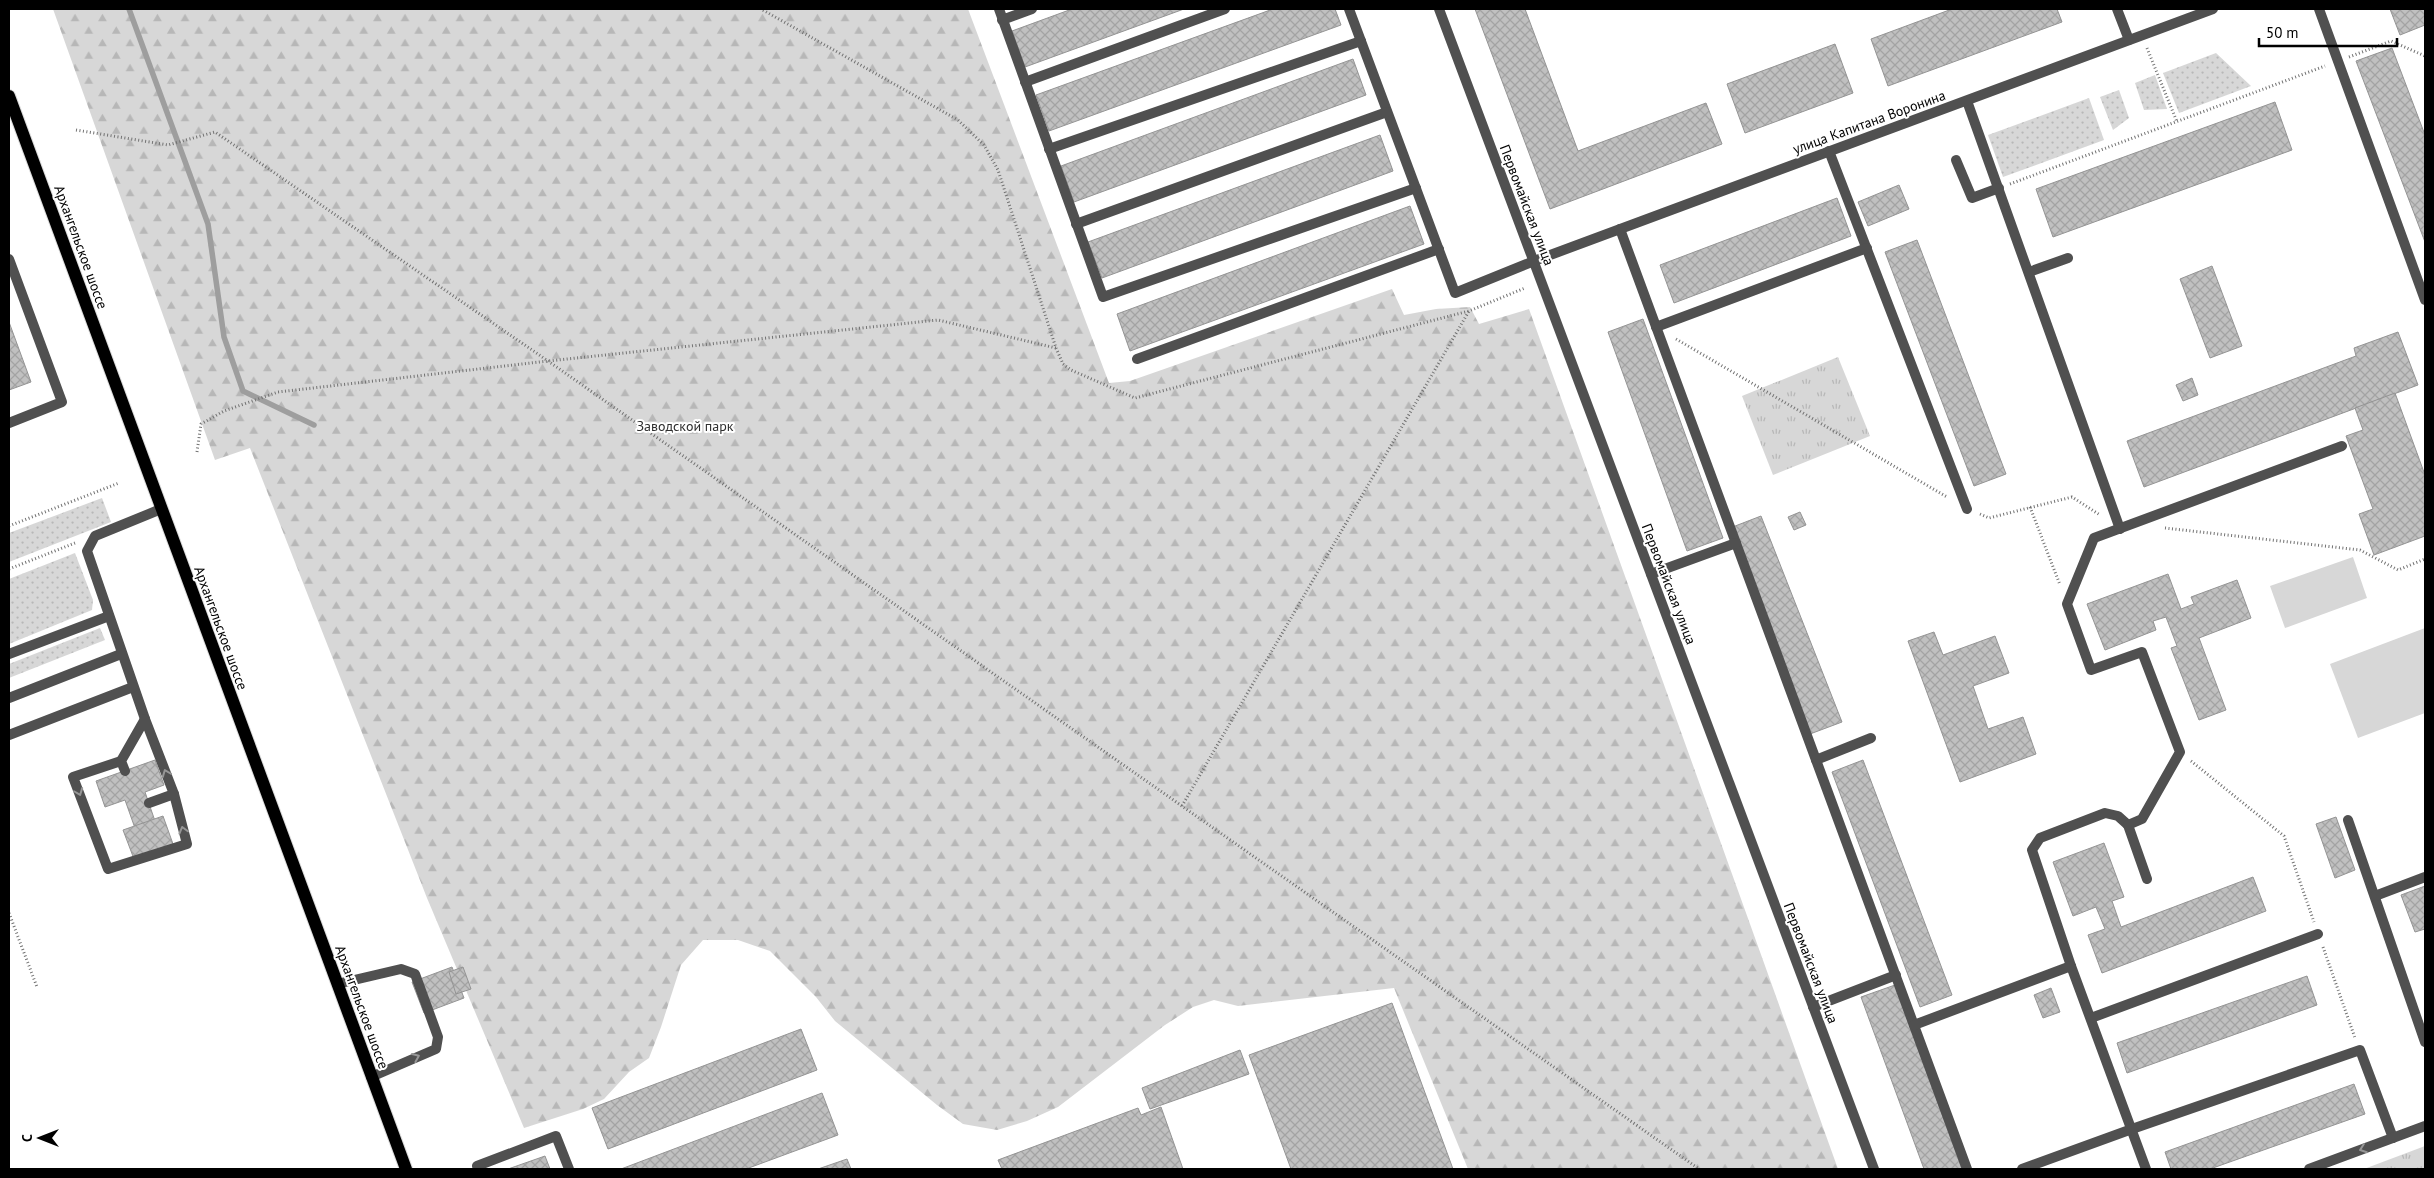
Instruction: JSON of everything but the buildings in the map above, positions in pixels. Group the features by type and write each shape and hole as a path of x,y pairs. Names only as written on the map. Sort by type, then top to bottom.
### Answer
{"main road":[{"name":"Архангельское шоссе","path":"9,96 406,1169"}],"street":[{"path":"998,9 1103,297 1416,188"},
{"path":"1002,20 1032,9"},
{"path":"1025,82 1226,9"},
{"path":"1137,359 1439,249 1349,9"},
{"name":"Первомайская улица","path":"1439,9 1874,1169"},
{"path":"2117,9 2129,40"},
{"name":"улица Капитана Воронина","path":"1439,249 1455,292 2213,9"},
{"path":"2319,9 2425,300"},
{"path":"1049,149 1361,42"},
{"path":"1967,101 2120,529"},
{"path":"1076,224 1387,112"},
{"path":"1829,151 1967,509"},
{"path":"1956,160 1972,198 1999,188"},
{"path":"1620,229 1967,1169"},
{"path":"1656,327 1867,248"},
{"path":"2029,272 2068,258"},
{"path":"9,259 62,402 9,423"},
{"path":"2128,825 2142,819 2180,752 2142,652 2090,670 2067,604 2094,538 2342,446"},
{"path":"144,719 121,761 73,777 108,869 187,844 174,794 144,719 87,551 95,536 162,509"},
{"path":"1651,574 1736,543"},
{"path":"9,654 108,616"},
{"path":"9,698 121,654"},
{"path":"9,735 133,687"},
{"path":"1816,760 1871,738"},
{"path":"121,761 125,771"},
{"path":"149,803 174,794"},
{"path":"2146,1169 2032,850 2040,838 2105,813 2118,816 2128,825 2148,879"},
{"path":"2348,820 2425,1042"},
{"path":"2375,896 2425,877"},
{"path":"2091,1018 2318,934"},
{"path":"1914,1026 2072,966"},
{"path":"337,984 401,969 415,974 438,1037 436,1049 371,1077"},
{"path":"1813,1007 1896,975"},
{"path":"2022,1169 2132,1128 2360,1050 2393,1138"},
{"path":"2309,1169 2425,1126"},
{"path":"478,1169 477,1166 556,1136 569,1169"}],"path":[{"path":"761,9 958,120 984,145 998,170 1056,348 1063,364 1071,370 1135,398 1469,311 1526,288"},
{"path":"2142,35 2177,122"},
{"path":"1999,188 2391,41 2425,56"},
{"path":"76,130 168,145 215,132 548,360 1699,1169"},
{"path":"1182,806 1469,311"},
{"path":"197,452 202,424 224,411 278,392 548,360 938,320 1056,348"},
{"path":"1656,327 1967,509 1989,518 2072,497 2120,529"},
{"path":"9,526 119,483"},
{"path":"2030,507 2067,604"},
{"path":"2164,527 2360,550 2398,570 2425,559"},
{"path":"9,569 95,536"},
{"path":"2180,752 2284,836 2360,1050"},
{"path":"9,913 37,987"}],"green space":[{"name":"Заводской парк","path":"53,9 968,9 1109,383 1130,381 1392,289 1404,315 1436,309 1470,307 1479,324 1529,309 1838,1169 1468,1169 1394,988 1238,1006 1214,1000 1193,1007 1165,1025 1058,1107 1027,1121 997,1130 963,1124 835,1021 816,997 770,951 738,940 703,940 681,965 649,1058 629,1072 604,1099 583,1109 524,1128 427,898 250,448 215,460"},
{"path":"2216,53 2251,86 2179,113 2163,73"},
{"path":"2155,75 2167,109 2144,110 2135,83"},
{"path":"2119,90 2129,118 2113,130 2100,97"},
{"path":"2089,98 2104,140 2003,177 1988,135"},
{"path":"1838,357 1870,436 1773,475 1742,396"},
{"path":"102,498 111,522 9,562 9,533"},
{"path":"75,553 93,600 92,610 9,644 9,579"},
{"path":"2353,557 2367,598 2285,628 2270,586"},
{"path":"100,628 105,640 9,678 9,664"},
{"path":"2425,628 2425,713 2358,738 2330,664"},
{"path":"2425,1146 2425,1169 2364,1169"}],"waterway":[{"path":"129,9 208,224 224,337 243,391 314,425"}]}
